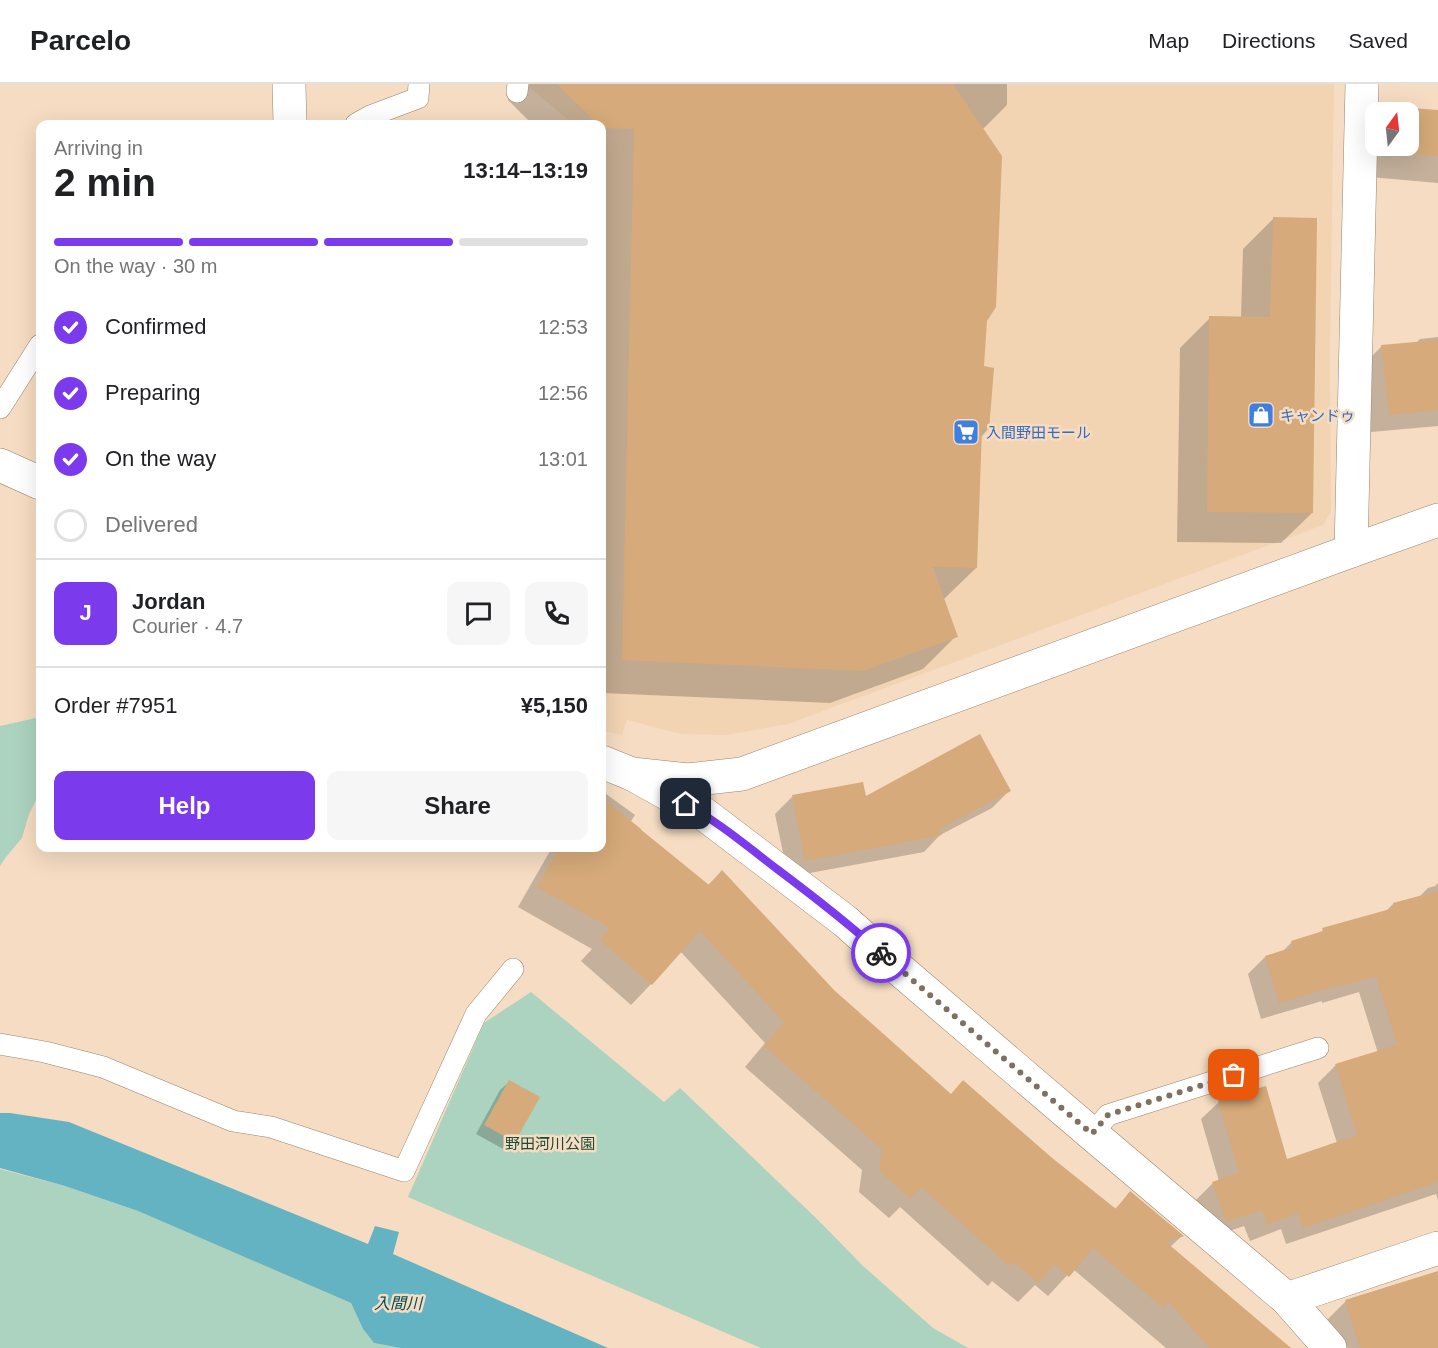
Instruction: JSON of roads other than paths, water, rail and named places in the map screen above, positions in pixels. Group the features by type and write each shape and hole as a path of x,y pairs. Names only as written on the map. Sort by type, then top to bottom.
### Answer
{"street":[{"path":"289,84 290,120"},
{"path":"1351,550 1362,84"},
{"path":"0,465 36,481"},
{"path":"632,774 688,780 742,774 1438,520"},
{"path":"606,764 632,774 704,814 845,921 1287,1299 1330,1348"},
{"path":"1287,1299 1438,1248"}],"lane":[{"path":"364,120 418,98 419,84"},
{"path":"0,408 36,351"},
{"path":"0,1044 45,1052 103,1067 233,1121 271,1127 404,1171 476,1014 513,969"},
{"path":"1092,1134 1108,1115 1318,1048"}],"water":[{"name":"入間川","path":"0,1113 69,1122 368,1244 375,1226 399,1232 393,1254 608,1348 401,1348 374,1343 363,1329 351,1303 138,1211 65,1186 0,1168"}],"place":[{"name":"キャンドゥ","path":"1261,415"},
{"name":"入間野田モール","path":"966,432"}],"park label":[{"name":"野田河川公園","path":"550,1143"}]}
